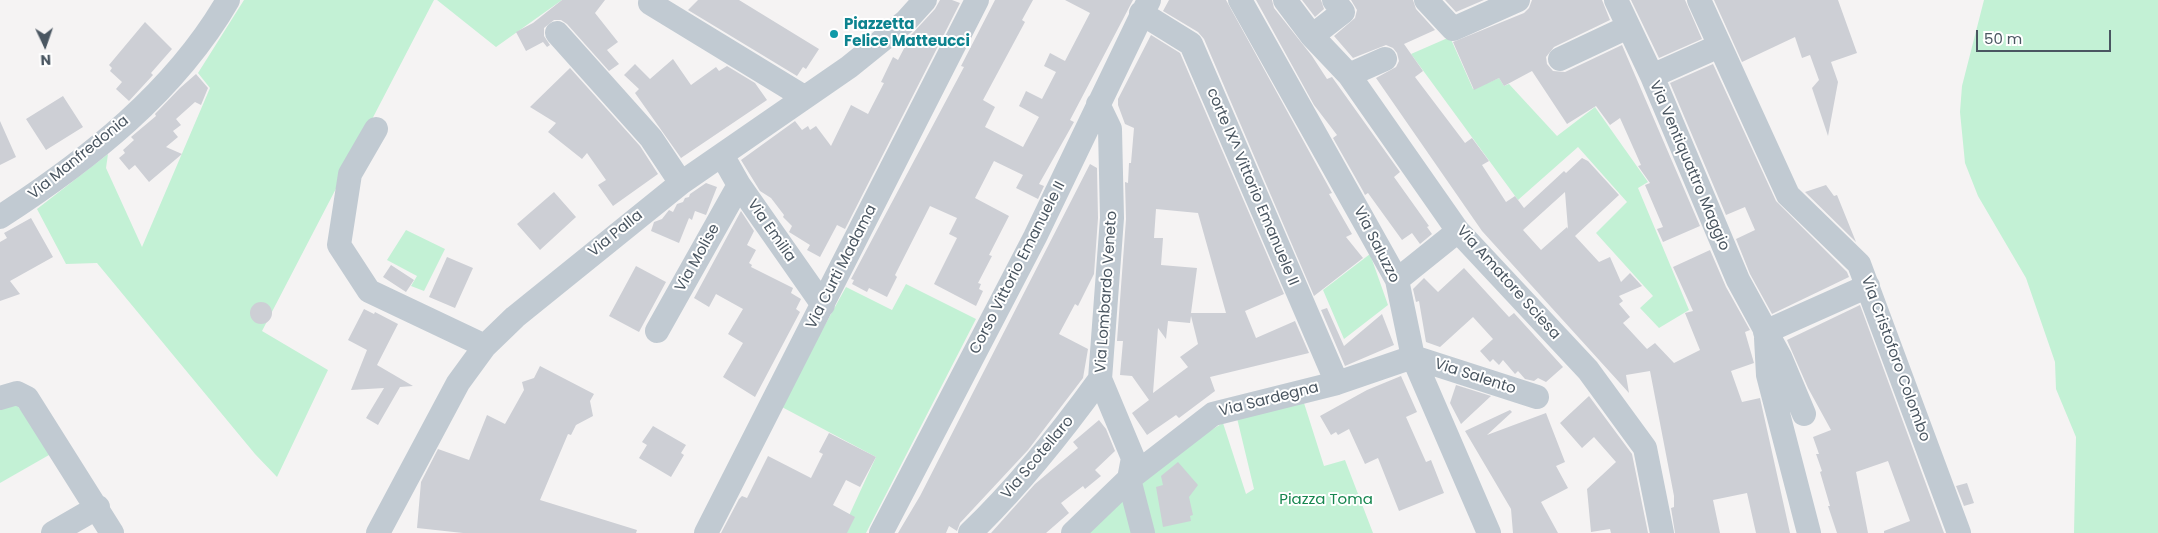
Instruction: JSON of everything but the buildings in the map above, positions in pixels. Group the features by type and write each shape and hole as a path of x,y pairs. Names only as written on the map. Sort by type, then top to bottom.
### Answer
{"street":[{"name":"Via Manfredonia","path":"0,217 33,196 114,134 178,72 214,24 228,0"},
{"path":"652,0 650,3 804,98"},
{"name":"Via Palla","path":"380,533 458,383 485,346 515,317 681,183 849,67 906,21 925,0"},
{"name":"Via Curti Madama","path":"706,533 977,0"},
{"name":"Via Saluzzo","path":"1240,0 1397,280 1414,357 1489,533"},
{"name":"Via Amatore Sciesa","path":"1285,0 1312,36 1350,75 1458,231 1588,370 1645,448 1662,533"},
{"path":"1312,36 1343,12 1334,0"},
{"path":"1426,0 1453,29 1518,0"},
{"name":"Via Ventiquattro Maggio","path":"1616,0 1652,76 1738,280 1765,332 1780,356 1804,414"},
{"name":"Via Cristoforo Colombo","path":"1699,0 1788,195 1860,264 1959,533"},
{"name":"Corso Vittorio Emanuele II","path":"881,533 1035,237 1145,7"},
{"name":"corte IX^ Vittorio Emanuele II","path":"1145,7 1190,44 1337,383"},
{"path":"1560,59 1628,27"},
{"path":"557,33 650,138 681,183"},
{"path":"1652,76 1720,46"},
{"path":"1350,75 1385,59"},
{"name":"Via Lombardo Veneto","path":"1098,104 1110,129 1112,208 1100,379 1133,458 1129,479 1143,533"},
{"path":"376,128 350,174 339,245 369,291 485,346"},
{"name":"Via Emilia","path":"722,155 739,185 822,305"},
{"name":"Via Molise","path":"657,331 739,185"},
{"path":"1397,280 1458,231"},
{"path":"1765,332 1868,286"},
{"name":"Via Ventiquattro Maggio","path":"1765,332 1768,375 1809,533"},
{"name":"Via Sardegna","path":"1073,533 1129,479 1213,414 1337,383 1414,357"},
{"name":"Via Salento","path":"1414,357 1537,397"},
{"name":"Via Scotellaro","path":"970,533 994,510 1071,419 1100,379"},
{"path":"0,398 17,393 27,398 98,507 112,533"},
{"path":"53,533 98,507"}],"green space":[{"path":"244,0 434,0 262,331 328,370 277,477 255,454 97,263 66,264 37,209 108,154 106,168 142,247 210,88 198,73"},
{"path":"437,0 562,0 496,47"},
{"path":"1984,0 2158,0 2158,533 2074,533 2076,437 2056,389 2055,362 2026,278 1978,196 1965,163 1960,112 1962,86"},
{"path":"1450,37 1473,89 1499,78 1504,86 1509,84 1557,136 1595,107 1648,182 1638,188 1689,310 1659,328 1640,308 1653,296 1596,233 1627,202 1578,147 1518,200 1411,54"},
{"path":"406,230 445,249 424,291 411,286 417,276 387,260"},
{"path":"1370,254 1388,305 1344,339 1323,290"},
{"path":"906,284 976,319 866,533 841,533 876,457 780,406 846,287 892,310"},
{"path":"14,402 56,451 0,483 0,404"},
{"name":"Piazza Toma","path":"1304,403 1324,466 1345,460 1373,533 1151,533 1140,482 1184,446 1223,423 1246,494 1254,489 1237,418"},
{"path":"1126,494 1134,533 1085,533"}],"place":[{"name":"Piazzetta Felice Matteucci","path":"834,34"}]}
